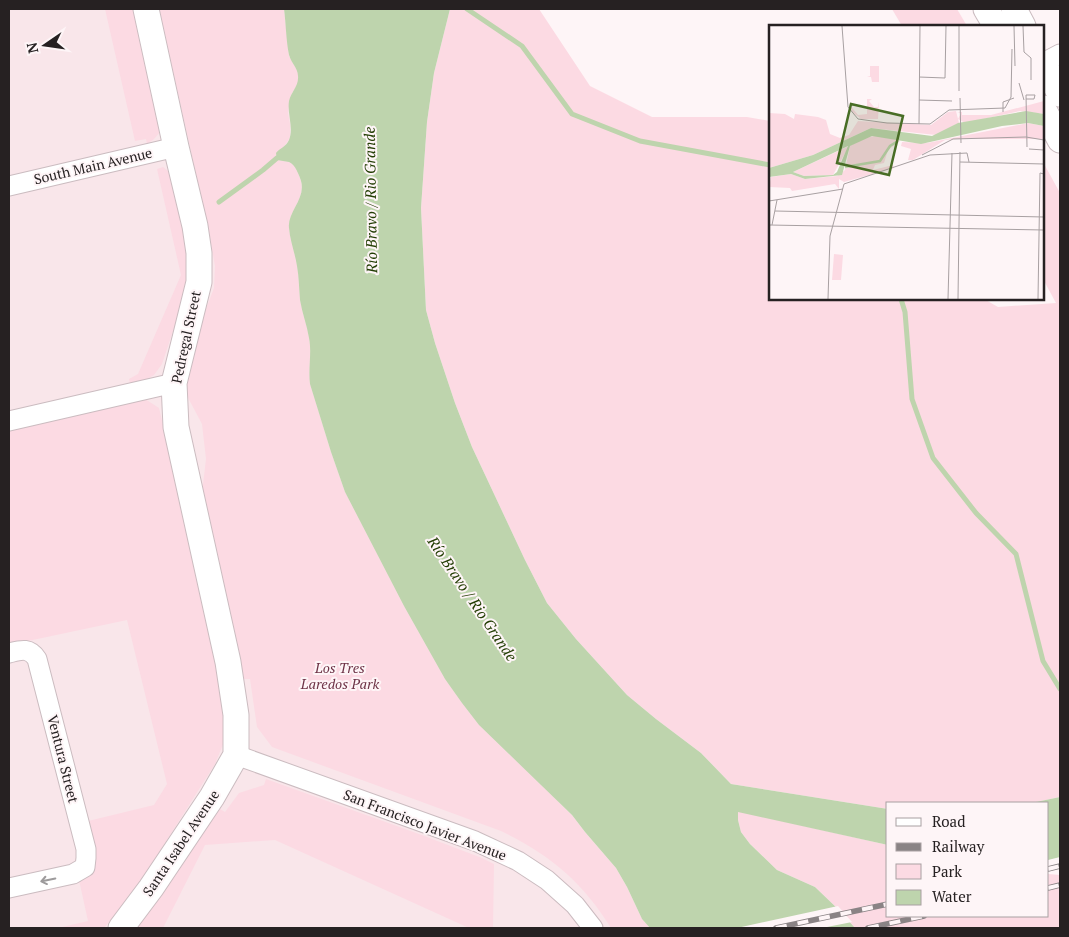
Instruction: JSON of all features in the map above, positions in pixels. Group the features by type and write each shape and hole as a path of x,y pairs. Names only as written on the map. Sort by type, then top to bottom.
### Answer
{"main road":[{"name":"Pedregal Street","path":"146,9 195,226 199,253 199,282 174,382 176,426 228,662 236,715 236,755"},
{"path":"986,9 995,25"},
{"path":"1014,9 1022,25"},
{"path":"1044,65 1060,94"},
{"path":"1044,110 1060,140"},
{"name":"Santa Isabel Avenue","path":"121,928 151,888 212,797 236,755"}],"street":[{"path":"1044,62 1060,54"},
{"name":"South Main Avenue","path":"9,186 176,146"},
{"path":"9,421 174,382"},
{"name":"Ventura Street","path":"9,653 26,650 33,652 37,659 86,849 86,867 73,874 9,888"},
{"name":"San Francisco Javier Avenue","path":"236,755 475,841 518,861 547,880 575,904 593,928"}],"shaded area":[{"path":"9,9 284,9 318,409 345,492 497,741 557,800 650,928 9,928"}],"green space":[{"path":"105,9 136,9 160,132 147,144 146,139 135,141"},
{"name":"Los Tres Laredos Park","path":"159,9 284,9 289,56 299,77 298,84 291,95 288,113 290,137 276,157 278,160 289,162 293,165 301,181 301,194 291,216 289,228 298,270 300,300 310,344 310,384 345,492 404,606 445,679 479,725 572,815 616,868 642,919 650,928 611,928 589,897 564,871 534,849 501,831 272,747 257,727 250,679 244,679 238,647 207,524 202,493 206,459 202,424 185,392 186,376 201,322 214,288 215,266"},
{"path":"450,9 539,9 590,86 652,117 747,117 769,121 769,300 986,300 998,307 1056,303 1044,281 1044,164 1060,193 1060,797 1036,802 886,802 886,809 731,784 701,753 627,695 576,639 547,603 472,447 455,403 426,310 421,208 427,122 434,73"},
{"path":"892,9 957,9 966,25 901,25"},
{"path":"163,167 174,176 186,228 187,285 162,364 154,375 145,380 130,384 129,379 138,374 181,275 157,169"},
{"path":"145,399 159,408 223,673 224,742 215,764 134,892 104,928 58,928 88,921 79,880 88,877 93,870 84,822 154,805 167,784 127,620 9,645 9,428"},
{"path":"266,779 419,834 494,864 493,928 469,928 275,840 205,845 163,928 136,928 220,809 225,812 239,793 264,785"},
{"path":"738,811 886,845 886,917 1049,917 1049,871 1060,872 1060,928 855,928 815,887 777,870 750,844 741,832"}],"water":[{"name":"Río Bravo / Rio Grande","path":"284,9 450,9 434,73 427,122 421,208 426,310 455,403 472,447 547,603 576,639 627,695 701,753 731,784 886,809 886,845 738,812 741,832 750,844 777,870 815,887 855,928 650,928 642,919 616,868 572,815 479,725 445,679 404,606 345,492 310,384 310,344 300,300 298,270 289,228 291,216 301,194 301,181 293,165 289,162 277,160 276,153 289,140 291,131 289,101 298,80 298,73 291,61 287,44"},
{"path":"1060,797 1060,872 1049,871 1049,802 1036,802"}],"pier":[{"path":"1060,857 1060,875 1049,874 1049,860"},
{"path":"838,906 852,922 822,928 737,928"}],"waterway":[{"path":"467,9 522,46 572,114 640,141 769,165"},
{"path":"219,202 277,158"},
{"path":"901,300 905,312 912,399 933,458 976,513 1016,554 1043,661 1060,689"}],"railway":[{"path":"1049,869 1060,866"},
{"path":"1049,888 1060,885"},
{"path":"776,928 886,904"},
{"path":"868,928 919,917"}]}
